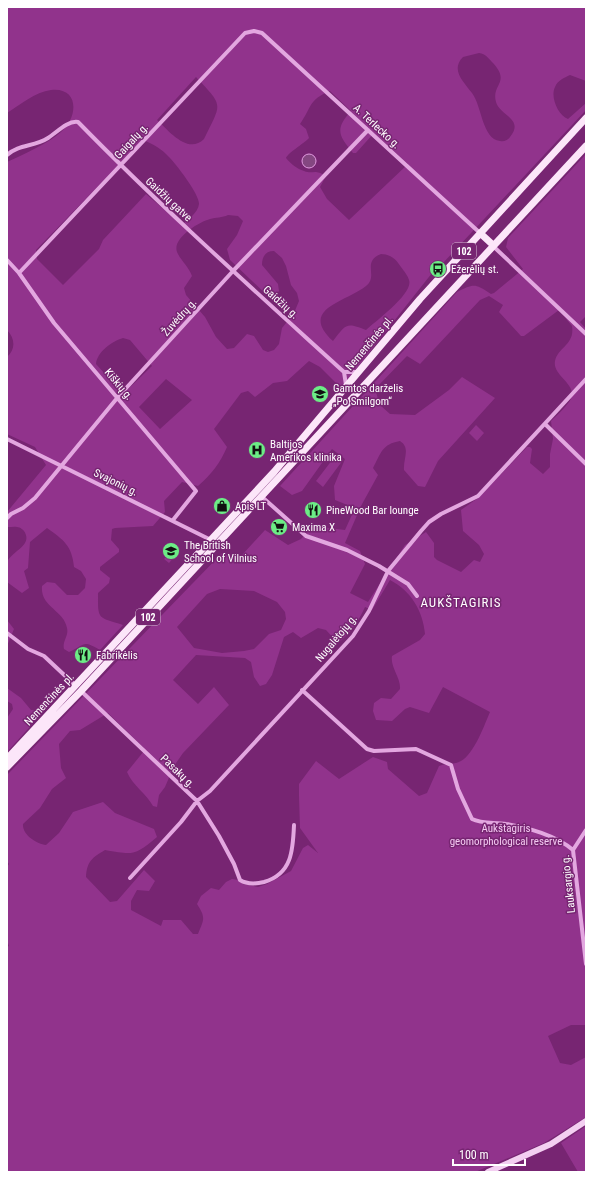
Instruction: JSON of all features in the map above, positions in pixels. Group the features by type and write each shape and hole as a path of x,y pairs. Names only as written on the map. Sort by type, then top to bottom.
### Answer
{"main road":[{"name":"Nemenčinės pl.","path":"214,542 480,233 586,118"},
{"name":"Nemenčinės pl.","path":"7,767 78,688 214,542 260,496 586,146"},
{"path":"480,233 493,245"},
{"name":"Nemenčinės pl.","path":"7,758 78,688"},
{"path":"488,1172 551,1144 586,1120"}],"street":[{"name":"Gaigalų g.","path":"19,273 245,33 254,31 262,33"},
{"name":"A. Terlecko g.","path":"262,33 480,233"},
{"name":"Gaidžių gatve","path":"7,155 22,146 36,144 75,121 206,246"},
{"name":"Žuvėdrų g.","path":"7,518 11,514 28,505 118,397 234,271 368,130"},
{"path":"493,245 586,334"},
{"name":"Gaidžių g.","path":"206,246 344,372"},
{"name":"Kiškių g.","path":"7,260 19,273 54,323 196,491 173,520"},
{"path":"346,387 344,372 359,372"},
{"name":"Nugalėtojų g.","path":"130,878 181,822 196,801 210,791 359,627 388,571 405,548 429,522 478,496 586,379"},
{"path":"545,424 586,464"},
{"name":"Svajonių g.","path":"7,439 173,520 214,542"},
{"path":"260,496 306,536 347,550 388,571 408,584 417,596"},
{"name":"Pasakų g.","path":"7,633 28,648 44,656 196,801 219,836 234,864 240,880 246,883 259,883 269,880 283,872 292,854 294,825"},
{"path":"302,690 367,749 374,751 416,749 451,765 458,789 472,819 482,822 512,825 554,838 573,850"},
{"name":"Lauksargio g.","path":"586,830 573,850 586,964"}],"green space":[{"path":"7,7 586,7 586,81 570,75 561,80 555,87 554,100 558,110 568,119 586,103 586,110 443,263 436,268 341,388 320,367 309,361 287,381 273,383 255,397 248,391 241,393 214,429 227,447 211,473 198,486 182,482 164,501 165,512 153,526 112,529 111,540 119,549 119,552 100,567 100,570 110,578 109,583 98,593 98,608 101,616 123,625 100,650 86,644 81,645 69,652 64,649 67,634 65,622 62,617 48,604 42,593 42,586 47,582 55,583 67,595 78,595 85,588 86,579 81,571 74,567 71,554 66,544 53,532 47,528 30,542 28,568 24,571 29,588 22,593 7,582 7,563 12,555 24,545 26,536 24,531 20,528 7,527 7,512 46,465 35,447 7,434 7,357 12,351 13,340 12,336 7,330 7,162 42,145 61,132 71,119 73,105 71,98 67,93 60,90 51,90 33,96 7,113","holes":["479,53 487,56 498,70 501,79 496,91 496,102 513,121 515,126 514,131 507,140 500,141 494,139 489,134 475,99 460,76 458,71 459,62 463,57","196,77 216,100 217,111 204,139 198,143 185,143 173,135 157,120","330,91 351,111 342,123 340,132 344,141 353,153 356,153 374,133 408,164 349,220 327,199 320,187 326,176 318,172 307,172 301,170 294,166 286,158 309,138 306,129 300,124 311,104","143,140 157,147 169,157 196,194 199,204 197,210 182,225 146,194 103,240 99,249 63,285 37,259 36,250","228,215 238,216 243,221 237,235 227,249 230,260 269,297 275,296 279,291 278,284 262,265 266,253 274,251 282,258 286,266 291,285 297,293 299,301 294,313 282,328 279,344 274,350 268,352 263,350 254,336 247,334 234,348 227,349 216,337 205,317 186,295 184,288 192,276 177,252 178,241 188,231 200,223 210,219","381,254 392,258 407,275 409,286 400,299 366,330 350,325 344,328 333,341 324,330 321,321 323,314 329,308 357,292 370,282 372,261 375,257","123,338 130,340 152,366 123,394 96,364 102,351 114,342","166,379 192,400 160,429 139,407"]},
{"name":"Aukštagiris geomorphological reserve","path":"586,154 586,316 580,322 586,329 586,1025 571,1025 548,1036 560,1063 571,1065 586,1057 586,1117 544,1143 475,1172 7,1172 7,947 9,946 7,940 7,867 9,864 7,861 7,775 222,553 233,558 242,555 265,530 288,545 301,539 313,526 345,530 355,508 335,500 334,486 345,459 332,449 302,491 292,495 280,486 457,292 467,287 477,286 491,294 494,293 523,269 506,247 508,238","holes":["489,296 503,305 499,312 521,336 524,336 559,310 572,326 571,338 559,352 555,361 555,367 569,386 572,396 563,410 551,421 553,439 550,454 550,467 543,474 530,463 532,449 527,447 478,498 461,510 463,531 479,545 484,554 480,562 474,560 461,572 437,560 434,557 434,543 426,532 405,545 368,602 350,593 365,564 360,551 345,543 361,506 378,475 373,468 380,454 389,444 400,441 406,450 404,470 418,486 425,487 438,461 495,398 462,377 449,390 415,415 390,414 380,405 375,389 407,356 420,364 480,300","390,580 404,590 415,602 422,617 425,634 420,640 392,656 400,689 391,699 381,698 374,703 373,711 376,720 392,721 405,709 410,707 429,713 443,687 490,712 478,739 470,752 459,762 439,766 427,793 419,796 388,769 387,762 373,757 339,779 316,761 299,784 299,796 300,828 318,853 308,845 303,848 291,871 267,884 258,887 243,884 238,880 232,879 226,882 219,890 211,888 201,896 197,904 203,916 202,925 198,934 193,934 181,920 163,920 161,926 131,910 131,901 137,890 149,891 155,881 144,870 117,901 110,902 86,877 89,864 97,855 105,850 122,853 138,851 157,837 154,829 115,813 103,802 73,812 59,833 46,845 38,843 25,832 23,824 40,808 52,789 66,778 61,768 59,744 70,731 80,730 108,713 144,748 144,751 127,772 153,806 157,807 159,795 165,787 174,766 183,753 229,705 214,687 198,704 173,680 196,655 245,658 251,662 254,677 260,686 266,684 272,675 284,637 293,632 301,638 318,628 326,630 338,643 354,627 365,607 372,610","220,589 254,591 277,602 285,612 286,619 281,630 269,634 254,649 222,653 194,648 177,627 207,594"]},
{"path":"476,425 484,433 477,441 469,433"},
{"path":"336,455 343,460 323,487 316,481"},
{"path":"171,552 175,556 169,563 164,559"},
{"path":"7,620 14,629 7,646"},
{"path":"7,688 21,698 31,710 35,710 42,705 47,708 7,752 7,718 13,709 12,704 7,701"},
{"path":"586,1126 586,1172 578,1172 561,1143"}],"shaded area":[{"path":"309,154 314,156 316,161 314,166 309,168 304,166 302,161 304,156"}],"place":[{"name":"Ežerėlių st.","path":"438,269"},
{"name":"Gamtos darželis „Po Smilgom“","path":"320,394"},
{"name":"Baltijos Amerikos klinika","path":"257,450"},
{"name":"Apis LT","path":"222,506"},
{"name":"PineWood Bar lounge","path":"313,510"},
{"name":"Maxima X","path":"279,527"},
{"name":"The British School of Vilnius","path":"171,551"},
{"name":"Fabrikėlis","path":"83,655"}],"district":[{"name":"AUKŠTAGIRIS","path":"461,602"}]}
